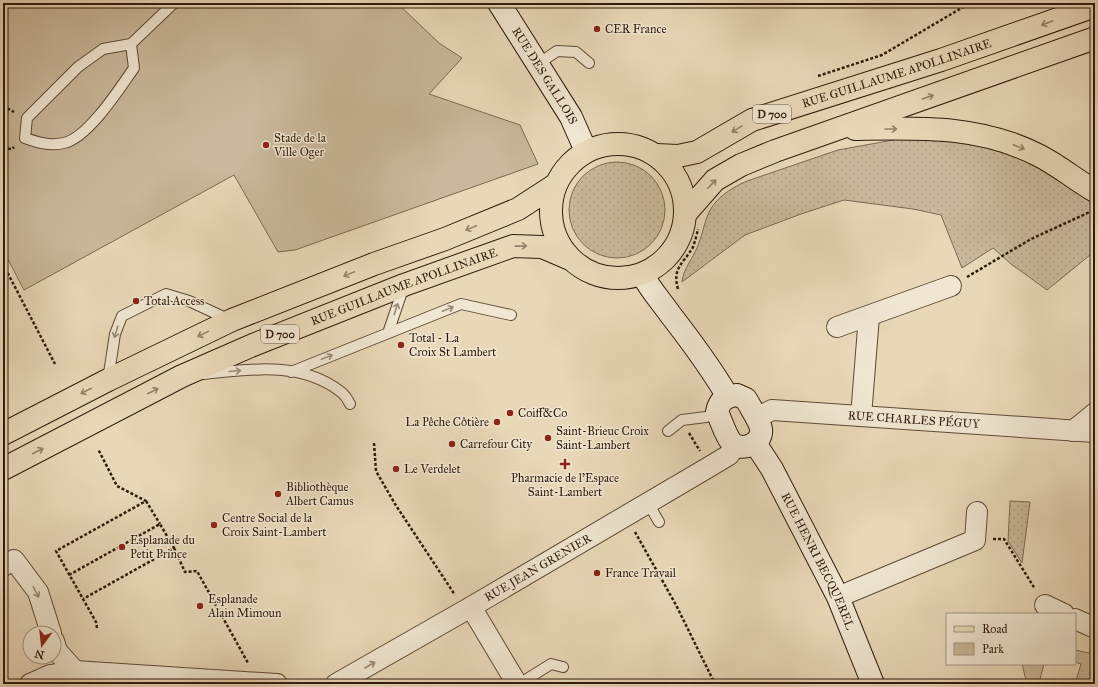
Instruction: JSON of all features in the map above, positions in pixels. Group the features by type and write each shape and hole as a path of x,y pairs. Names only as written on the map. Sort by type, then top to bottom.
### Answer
{"main road":[{"name":"RUE DES GALLOIS","path":"499,3 571,117 586,151"},
{"name":"RUE GUILLAUME APOLLINAIRE","path":"656,155 678,156 697,152 752,120 941,60 1091,7"},
{"path":"693,219 683,190 672,171 656,155 640,147 622,143 604,144 586,151 573,160 562,171 555,185 550,205 552,224 558,243 570,259 586,270 604,277 623,278 642,274 659,264 673,250 682,232 693,219 715,180 741,165 1095,38"},
{"path":"838,129 903,128 951,130 995,137 1038,155 1095,192"},
{"name":"D 700","path":"3,434 108,380 232,320 518,209 555,185"},
{"name":"RUE GUILLAUME APOLLINAIRE","path":"3,469 182,376 252,345 404,285 513,246 542,247 570,259"},
{"path":"642,274 649,288 713,371 722,404 737,395 746,399 761,428 761,434 745,444"},
{"name":"RUE HENRI BECQUEREL","path":"722,404 731,442 745,444 772,469 838,597 873,684"}],"street":[{"path":"837,327 951,286"},
{"path":"861,416 869,316"},
{"name":"RUE CHARLES PÉGUY","path":"756,418 772,410 1095,432"},
{"path":"1073,431 1095,413"},
{"name":"RUE JEAN GRENIER","path":"336,684 468,609 709,467 745,444"},
{"path":"838,597 975,540 977,512"},
{"path":"9,563 38,592 48,625"},
{"path":"1045,605 1062,613"},
{"path":"468,609 518,684"},
{"path":"1076,619 1095,628"},
{"path":"62,657 75,671"},
{"path":"30,684 50,675 75,671 277,684"}],"lane":[{"path":"131,44 134,68 100,116 78,136 65,143 42,144 25,138 27,118 78,67 103,50 131,44 174,3"},
{"path":"538,64 557,51 576,52 589,63"},
{"path":"388,333 404,285"},
{"path":"108,380 115,334 122,316 166,294 189,301 232,320"},
{"path":"291,372 461,304 511,316"},
{"path":"182,376 272,369 291,372 313,376 343,392 350,404"},
{"path":"668,431 682,420 706,417 722,404"},
{"path":"648,503 659,522"},
{"path":"518,684 551,664 563,667"}],"path":[{"path":"814,78 882,55 970,3"},
{"path":"951,286 1031,239 1095,209"},
{"path":"678,291 675,279 678,268 693,246 693,219"},
{"path":"3,264 55,364"},
{"path":"682,420 709,467"},
{"path":"374,443 376,471 395,504 468,609"},
{"path":"98,449 117,486 146,501 174,548 185,572 197,571 253,672 252,682"},
{"path":"97,628 96,622 56,551 146,501"},
{"path":"626,516 676,605 715,684"},
{"path":"69,575 160,524"},
{"path":"975,540 1004,539 1026,574"},
{"path":"83,599 174,548"}],"green space":[{"name":"Stade de la Ville Oger","path":"3,3 397,3 439,43 462,58 429,94 520,125 538,164 295,250 278,252 234,175 24,290 3,250"},
{"path":"921,135 1011,150 1094,198 1091,202 1095,207 1095,251 1047,290 1011,264 993,248 962,268 941,215 913,209 844,200 745,235 682,282 685,270 699,243 710,211 723,195 735,187 747,181 838,150"},
{"path":"617,162 635,165 651,176 662,192 665,210 662,228 651,244 635,255 617,258 599,255 583,244 572,228 569,210 572,192 583,176 599,165"},
{"path":"1010,501 1030,502 1022,563 1008,541"},
{"path":"1095,640 1095,684 1075,684 1081,664 1076,662 1076,650 1089,653"},
{"path":"1022,665 1044,665 1040,679 1060,684 1027,684"}],"place":[{"name":"CER France","path":"597,29"},
{"name":"Stade de la Ville Oger","path":"266,145"},
{"name":"Total Access","path":"136,301"},
{"name":"Total - La Croix St Lambert","path":"401,345"},
{"name":"Coiff&Co","path":"510,413"},
{"name":"La Pêche Côtière","path":"497,422"},
{"name":"Saint-Brieuc Croix Saint-Lambert","path":"548,438"},
{"name":"Carrefour City","path":"452,444"},
{"name":"Pharmacie de l'Espace Saint-Lambert","path":"565,464"},
{"name":"Le Verdelet","path":"396,469"},
{"name":"Bibliothèque Albert Camus","path":"278,494"},
{"name":"Centre Social de la Croix Saint-Lambert","path":"214,525"},
{"name":"Esplanade du Petit Prince","path":"122,547"},
{"name":"France Travail","path":"597,573"},
{"name":"Esplanade Alain Mimoun","path":"200,606"}]}
